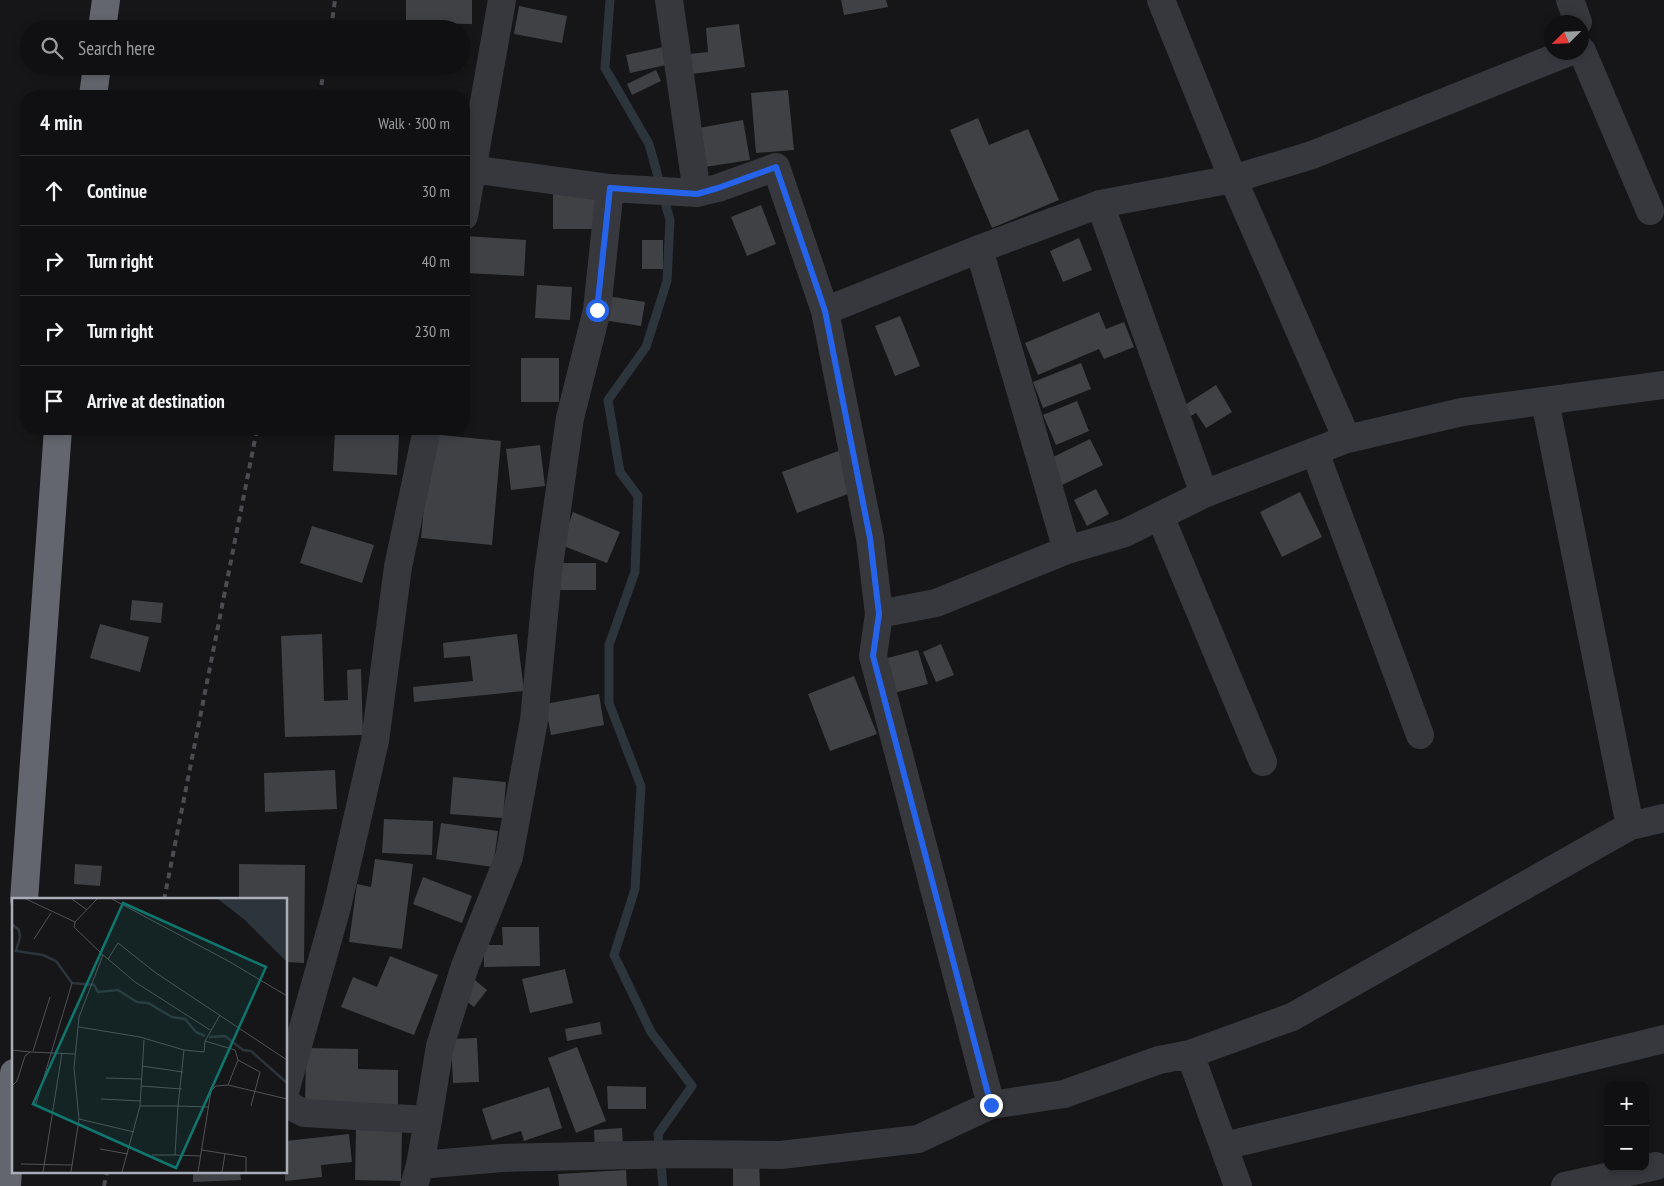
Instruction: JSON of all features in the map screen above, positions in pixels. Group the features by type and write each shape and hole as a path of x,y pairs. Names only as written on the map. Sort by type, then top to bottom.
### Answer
{"highway":[{"path":"103,20 106,0"},
{"path":"94,90 96,75"},
{"path":"24,898 58,435"},
{"path":"7,1186 12,1105"}],"street":[{"path":"470,176 502,0"},
{"path":"668,0 690,194"},
{"path":"1161,0 1233,179 1348,439"},
{"path":"1570,0 1575,15"},
{"path":"825,311 979,248 1100,204 1233,179 1312,155 1549,60"},
{"path":"1586,60 1650,211"},
{"path":"471,169 610,188 690,194 718,188 776,167 825,311 870,538 879,614 873,656 991,1105"},
{"path":"610,188 597,310 570,418 548,573 534,720 509,857 465,966 440,1046 417,1175 502,1158 680,1154 781,1155 918,1139 991,1105 1064,1094 1159,1060 1190,1054 1292,1017 1630,826 1664,818"},
{"path":"1100,204 1204,494"},
{"path":"979,248 1067,550"},
{"path":"879,614 936,603 1067,550 1125,533 1204,494 1348,439 1462,412 1664,385"},
{"path":"1544,400 1630,826"},
{"path":"288,1081 337,907 375,741 398,567 426,435"},
{"path":"1315,452 1420,735"},
{"path":"1160,516 1263,762"},
{"path":"1224,1146 1664,1039"},
{"path":"1190,1054 1238,1186"},
{"path":"288,1102 290,1106 304,1113 428,1120"},
{"path":"1566,1186 1656,1166"}],"building":[{"path":"406,0 472,0 472,24 470,24 470,20 406,20"},
{"path":"841,0 886,0 888,7 844,15"},
{"path":"519,6 567,16 562,43 514,34"},
{"path":"739,24 745,67 692,74 689,54 708,52 706,28"},
{"path":"663,47 666,65 630,73 626,55"},
{"path":"656,70 661,81 632,95 627,84"},
{"path":"788,90 794,150 756,153 751,93"},
{"path":"978,118 989,145 1028,129 1059,200 992,228 950,130"},
{"path":"743,120 750,160 705,167 699,128"},
{"path":"553,191 599,192 599,229 553,229"},
{"path":"761,205 776,244 747,256 731,217"},
{"path":"470,236 526,240 524,276 470,273"},
{"path":"1079,238 1092,270 1063,282 1050,251"},
{"path":"642,240 663,240 663,269 642,269"},
{"path":"537,285 572,287 570,320 535,318"},
{"path":"607,296 645,302 641,326 603,320"},
{"path":"1099,312 1106,329 1124,322 1134,347 1104,359 1099,349 1038,375 1025,343"},
{"path":"900,316 920,366 895,376 875,326"},
{"path":"521,358 559,358 559,402 521,402"},
{"path":"1081,363 1091,389 1043,408 1033,382"},
{"path":"1216,385 1232,412 1206,428 1196,413 1184,420 1177,410"},
{"path":"1077,401 1089,431 1056,445 1043,415"},
{"path":"335,435 399,435 397,475 333,471"},
{"path":"431,435 501,441 492,545 421,538"},
{"path":"1090,439 1103,465 1060,486 1047,460"},
{"path":"540,445 545,486 511,490 506,449"},
{"path":"841,450 856,491 797,513 782,472"},
{"path":"1096,489 1109,514 1087,526 1074,500"},
{"path":"1300,492 1322,537 1282,557 1260,512"},
{"path":"573,512 620,532 607,563 561,545"},
{"path":"312,526 374,545 362,583 300,563"},
{"path":"558,563 596,563 596,590 558,590"},
{"path":"132,600 163,603 161,623 130,620"},
{"path":"100,624 149,637 140,672 90,658"},
{"path":"322,634 324,701 348,700 347,670 361,669 363,735 285,737 281,636"},
{"path":"517,634 524,691 414,702 413,687 473,681 470,656 444,658 443,643"},
{"path":"941,644 954,675 936,682 923,652"},
{"path":"918,650 928,684 890,694 880,660"},
{"path":"854,676 877,734 830,751 808,694"},
{"path":"599,694 604,725 551,735 545,704"},
{"path":"335,770 337,809 265,812 264,773"},
{"path":"453,777 506,782 503,818 450,814"},
{"path":"384,819 433,821 432,855 382,853"},
{"path":"441,823 498,831 493,867 436,859"},
{"path":"375,859 413,864 402,949 349,942 357,884 371,887"},
{"path":"75,864 102,866 100,886 74,884"},
{"path":"239,864 305,865 304,963 288,962 288,898 239,898"},
{"path":"423,877 472,896 462,923 413,904"},
{"path":"502,927 539,927 540,966 484,967 484,945 503,945"},
{"path":"390,956 438,975 414,1035 341,1007 353,977 377,987"},
{"path":"565,969 573,1003 530,1013 522,979"},
{"path":"471,977 487,990 474,1007 458,995"},
{"path":"600,1022 602,1034 567,1041 565,1029"},
{"path":"477,1038 479,1082 453,1083 451,1039"},
{"path":"577,1047 606,1121 576,1133 548,1058"},
{"path":"306,1048 358,1049 358,1069 398,1070 398,1108 305,1107"},
{"path":"607,1086 646,1087 646,1109 608,1109"},
{"path":"549,1087 562,1128 524,1141 521,1131 492,1140 482,1109"},
{"path":"356,1127 402,1128 401,1181 355,1180"},
{"path":"622,1128 623,1146 595,1149 594,1130"},
{"path":"349,1134 352,1162 321,1165 322,1177 285,1181 285,1174 288,1174 288,1141"},
{"path":"733,1162 759,1162 760,1186 733,1186"},
{"path":"626,1170 627,1186 559,1186 558,1174"},
{"path":"193,1174 240,1174 241,1180 193,1182"}],"waterway":[{"path":"610,0 605,68 649,144 670,220 667,281 646,347 608,400 620,472 638,496 635,572 609,645 609,703 641,786 635,889 614,955 651,1032 692,1086 658,1134 663,1186"}],"railway":[{"path":"332,20 335,0"},
{"path":"321,90 323,75"},
{"path":"164,898 256,435"},
{"path":"104,1186 107,1174"}],"route":[{"path":"597,310 610,188 697,194 776,167 825,311 870,538 879,614 873,656 991,1105"}]}
